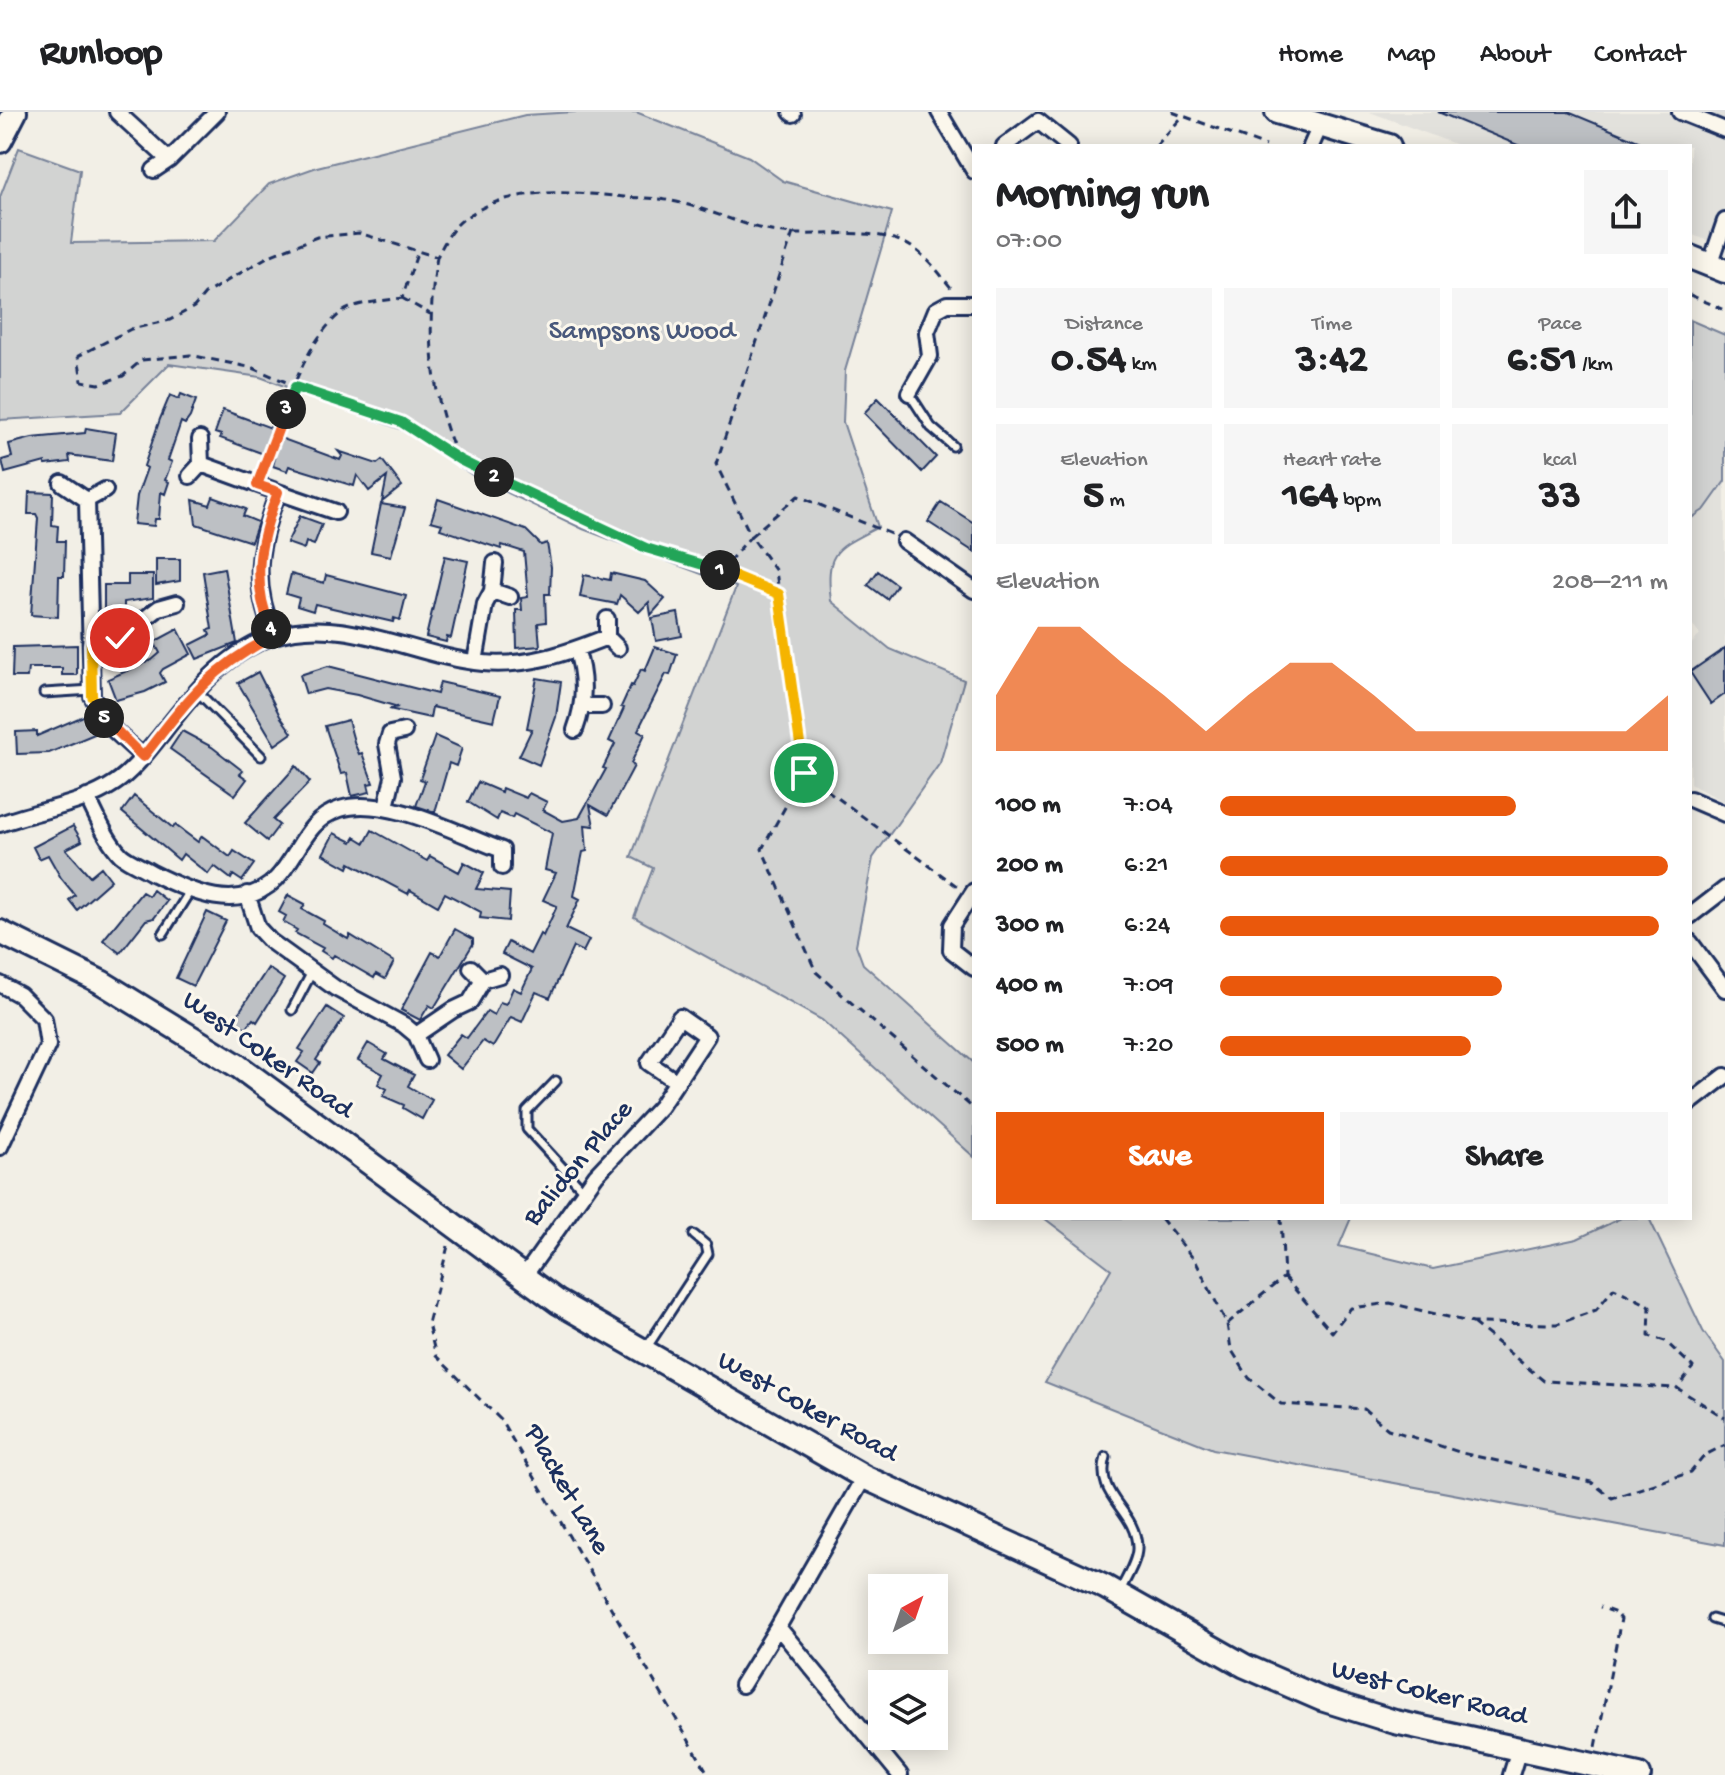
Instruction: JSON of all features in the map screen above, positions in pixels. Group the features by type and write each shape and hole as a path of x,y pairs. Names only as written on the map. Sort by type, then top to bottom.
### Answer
{"main road":[{"path":"0,141 15,112"},
{"path":"1277,112 1315,136 1374,144"},
{"name":"West Coker Road","path":"0,921 9,936 101,982 238,1066 523,1278 604,1331 864,1477 1118,1595 1245,1666 1321,1699 1395,1722 1639,1775"}],"street":[{"path":"117,112 169,160"},
{"path":"154,170 169,160 217,112"},
{"path":"939,112 972,167"},
{"path":"1680,112 1725,130"},
{"path":"1007,144 1038,121 1067,144"},
{"path":"1708,264 1725,221"},
{"path":"909,393 930,356 927,332 936,310 947,304 972,304"},
{"path":"190,476 201,464 200,439"},
{"path":"201,464 336,512"},
{"path":"62,483 87,500"},
{"path":"87,500 105,490"},
{"path":"274,636 266,617 258,560 278,492"},
{"path":"87,500 92,690 107,724 143,757"},
{"path":"904,541 972,589"},
{"path":"475,662 485,604 492,591 495,563"},
{"path":"492,591 510,597"},
{"path":"91,644 120,638 159,608 177,603"},
{"path":"607,619 607,637 618,648"},
{"path":"0,824 87,797 116,783 143,757 196,690 242,652 274,636 331,630 475,662 523,663 607,637"},
{"path":"575,730 584,706 581,664 576,649"},
{"path":"584,706 602,706"},
{"path":"377,724 397,732 387,744 393,777 386,807"},
{"path":"87,797 122,856 190,891 227,899 247,894 274,881 303,837 326,817 338,810 356,806 386,807 502,850"},
{"path":"1692,800 1725,814"},
{"path":"502,867 502,850 512,837"},
{"path":"1692,914 1725,889"},
{"path":"247,894 258,928 270,941 364,1005 393,1017 416,1035 427,1060"},
{"path":"972,894 952,925 951,950 972,966"},
{"path":"1692,945 1725,989"},
{"path":"471,968 483,980"},
{"path":"416,1035 470,1002 483,980 500,975"},
{"path":"0,984 20,995 44,1019 48,1045 0,1147"},
{"name":"Balidon Place","path":"523,1278 584,1191 652,1116 677,1082 707,1036 680,1017 649,1063 677,1082"},
{"path":"1692,1101 1725,1076"},
{"path":"742,1685 864,1477"},
{"path":"778,1627 900,1775"},
{"path":"1511,1775 1519,1749"}],"lane":[{"path":"909,393 931,427 953,446"},
{"path":"44,693 92,690"},
{"path":"196,690 261,756"},
{"path":"163,934 190,891"},
{"path":"292,1010 312,972"},
{"path":"556,1081 527,1111 527,1129 584,1191"},
{"path":"644,1351 708,1254 706,1245 694,1235"},
{"path":"1106,1457 1101,1473 1108,1491 1133,1524 1138,1550 1118,1595"},
{"path":"1712,1619 1725,1623"}],"path":[{"path":"1172,112 1260,144"},
{"path":"1158,144 1182,117"},
{"path":"460,460 449,437 437,397 431,315 437,257 446,239 463,219 490,204 556,190 673,201 774,232 873,237 903,242 934,267 953,290 958,304"},
{"path":"437,257 359,233 317,237 269,256 205,294 194,307 170,320 131,329 100,342 78,356 82,381 99,384 123,376 142,360 190,355 253,368 295,387 401,422 460,460 646,548 705,564 779,594"},
{"path":"793,233 716,464 751,536 776,571 804,773 762,849 816,972 972,1107"},
{"path":"402,298 418,251"},
{"path":"1692,296 1725,310"},
{"path":"257,485 295,387 320,337 343,311 402,298 431,315"},
{"path":"705,564 731,559 751,536 798,496 879,527 904,541"},
{"path":"804,773 972,894"},
{"path":"1163,1220 1196,1262 1227,1324 1231,1349 1249,1378 1281,1404 1364,1409 1388,1429 1462,1453 1591,1482 1612,1498 1691,1472 1705,1455 1725,1445"},
{"path":"1281,1220 1284,1277 1332,1332 1351,1308 1390,1303 1473,1323 1557,1324 1596,1310 1614,1288 1650,1306 1649,1336 1665,1341 1693,1367 1677,1388"},
{"name":"Placket Lane","path":"453,1227 428,1324 436,1356 501,1420 709,1775"},
{"path":"1227,1324 1284,1277"},
{"path":"1473,1323 1544,1381 1677,1388 1725,1418"},
{"path":"1593,1765 1621,1619 1616,1613 1600,1607"}],"shaded area":[{"path":"1370,112 1725,112 1725,247 1692,235 1692,144 1455,144"},
{"path":"1725,481 1725,802 1692,785 1692,643 1700,635 1692,625 1692,518 1705,509"}],"green space":[{"name":"Sampsons Wood","path":"636,112 749,157 783,181 892,212 845,371 843,422 878,527 836,553 830,571 831,601 890,649 964,680 940,763 873,858 856,945 863,964 972,1061 972,1155 822,1020 634,917 653,868 631,857 736,587 583,529 475,477 411,433 260,377 169,364 120,413 0,420 0,197 19,148 80,170 71,243 214,241 269,184 317,167 525,115"},
{"path":"1692,321 1725,335 1725,481 1705,509 1692,518"},
{"path":"1047,1220 1350,1220 1339,1246 1433,1269 1577,1239 1617,1220 1650,1220 1703,1331 1725,1362 1725,1545 1213,1449 1045,1382 1111,1269"}],"building":[{"path":"1438,112 1568,112 1645,144 1515,144"},
{"path":"181,394 196,400 190,417 185,424 181,422 168,460 172,462 165,480 169,482 165,494 161,492 159,519 155,519 154,526 134,524 137,496 147,468 144,466 160,419 170,395 179,399"},
{"path":"878,398 936,457 922,472 864,413"},
{"path":"223,410 274,429 272,435 340,460 342,456 338,451 377,464 382,460 402,486 382,502 387,477 369,491 357,475 354,486 289,466 287,471 273,466 275,458 220,438 221,435 215,433"},
{"path":"86,428 116,433 112,461 69,455 70,462 45,465 45,462 5,473 2,460 12,457 9,444 32,438 85,433"},
{"path":"29,492 53,493 52,525 58,526 57,541 65,541 64,576 59,576 58,617 31,615 38,518 36,514 28,514"},
{"path":"213,497 246,509 243,516 258,522 251,542 196,524 193,500 210,505"},
{"path":"438,499 526,530 541,545 547,543 551,567 550,594 545,594 546,622 538,623 540,646 517,648 516,610 522,610 521,598 528,597 524,552 502,545 501,549 440,529 442,524 431,521"},
{"path":"941,502 972,522 972,551 928,522"},
{"path":"381,504 405,508 391,556 371,552"},
{"path":"300,516 322,524 314,545 306,542 304,549 287,543"},
{"path":"445,556 468,561 451,638 447,637 446,642 426,637"},
{"path":"156,559 180,559 180,581 156,585"},
{"path":"224,568 237,643 197,659 190,645 210,635 208,630 212,629 203,572"},
{"path":"878,571 897,585 887,599 868,585"},
{"path":"611,573 645,581 665,599 651,615 649,602 639,612 620,595 617,604 580,597 584,575 610,580"},
{"path":"291,574 324,583 326,575 406,596 400,620 394,618 393,622 315,604 313,611 297,606 299,598 286,594"},
{"path":"128,575 153,575 153,598 124,602 124,611 104,610 104,585 128,585"},
{"path":"678,613 682,636 656,641 652,618"},
{"path":"178,629 191,654 163,669 160,673 165,682 145,692 116,700 108,679 152,660 160,653 154,642"},
{"path":"77,645 77,675 62,675 62,668 28,668 27,677 12,677 13,647"},
{"path":"655,647 677,654 670,675 666,674 638,730 645,734 631,763 634,766 608,815 590,805 594,826 585,825 587,851 583,852 574,896 580,899 566,929 589,940 583,952 573,947 550,998 536,992 522,1022 511,1017 493,1047 483,1041 461,1069 444,1055 461,1034 467,1038 487,1011 494,1015 500,1002 506,1004 513,988 521,992 532,969 502,954 508,942 530,954 540,934 543,936 557,906 543,900 556,873 545,870 552,833 514,814 512,818 500,813 497,820 468,802 478,782 526,798 529,793 547,802 543,810 563,821 579,818 606,769 603,768 615,744 609,741 624,708 621,707 641,669 645,671"},
{"path":"1725,648 1725,694 1711,704 1692,671"},
{"path":"328,666 437,694 440,682 500,696 494,721 432,707 430,718 389,709 398,707 357,695 325,689 306,694 300,675"},
{"path":"258,672 292,733 275,745 238,683"},
{"path":"537,678 561,682 556,717 539,765 519,756 532,729 527,728"},
{"path":"88,714 97,733 49,753 17,754 16,732 37,731 37,736"},
{"path":"348,720 355,745 359,754 362,753 373,783 368,784 370,792 352,796 347,773 341,774 325,726"},
{"path":"182,731 212,747 243,771 240,774 247,779 235,795 170,749"},
{"path":"435,736 462,748 456,766 449,763 435,812 416,806 425,781 420,779"},
{"path":"296,766 310,782 273,820 279,825 267,841 245,823"},
{"path":"134,796 173,828 175,825 198,842 202,836 230,857 234,851 254,864 242,881 233,875 231,879 214,866 208,874 183,854 179,860 122,812"},
{"path":"73,826 82,841 66,849 90,876 101,867 111,880 77,910 69,900 75,895 48,855 39,859 33,847"},
{"path":"372,830 427,861 430,856 459,872 464,862 484,873 476,889 510,892 508,921 480,918 481,912 445,893 438,906 410,890 408,894 350,863 348,868 323,854 334,833 352,842 355,837 365,843"},
{"path":"153,890 167,901 154,918 146,920 120,953 103,940 142,892 149,896"},
{"path":"288,895 305,904 302,909 324,921 323,924 348,939 350,935 394,962 385,979 376,974 374,978 334,955 332,958 321,951 323,948 295,933 297,930 283,922 286,916 279,912"},
{"path":"207,912 226,921 193,986 176,978"},
{"path":"455,929 473,939 473,944 434,1008 429,1005 420,1020 401,1010 432,952 440,956"},
{"path":"268,968 284,979 257,1022 253,1019 246,1028 234,1020"},
{"path":"327,1007 344,1018 316,1060 320,1063 313,1073 297,1062 304,1052 299,1049"},
{"path":"368,1043 387,1054 384,1059 414,1075 408,1086 432,1100 422,1119 403,1108 404,1105 383,1096 387,1089 378,1084 383,1074 358,1060"}],"route":[{"path":"120,638 91,644 92,696 107,724 143,757 201,684 242,652 274,636 266,617 258,560 278,492 257,485 295,387 401,422 460,460 646,548 705,564 779,594 804,773"}]}
